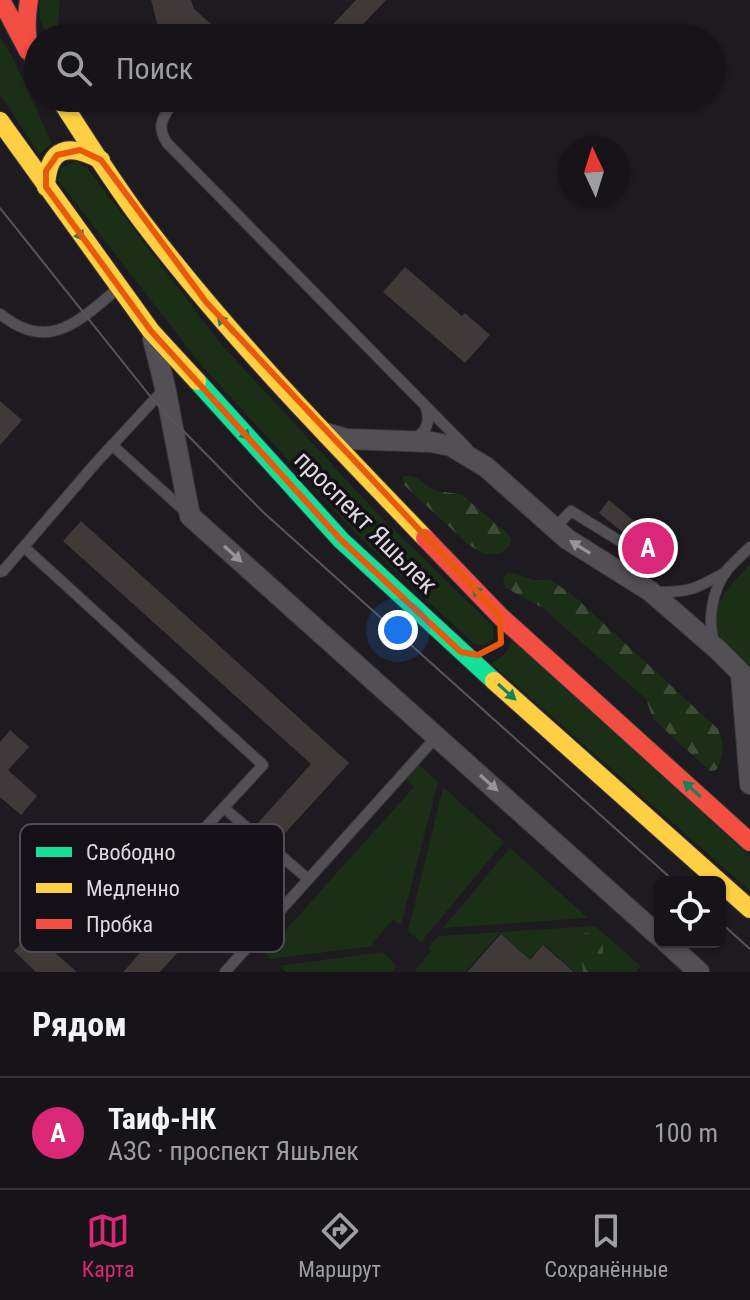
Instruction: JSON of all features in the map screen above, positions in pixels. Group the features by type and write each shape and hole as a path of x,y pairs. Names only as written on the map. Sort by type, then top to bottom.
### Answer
{"main road":[{"path":"27,24 29,0"},
{"path":"5,6 24,43"},
{"name":"проспект Яшьлек","path":"68,112 146,227 206,302 324,433 500,616 750,842"},
{"name":"проспект Яшьлек","path":"0,121 151,331 341,540 461,652 750,909"},
{"path":"46,187 46,171 51,161 69,149 80,150 101,160"},
{"path":"461,652 478,655 497,647 504,633 500,616"}],"street":[{"path":"151,331 190,516 654,932"},
{"path":"324,433 347,439 431,442 451,446 486,467 567,539 650,591 718,650 745,678 750,784"},
{"path":"673,948 699,972"}],"lane":[{"path":"168,112 161,123 161,133 167,143 486,467"},
{"path":"0,314 13,325 37,332 60,331 85,316 119,288"},
{"path":"0,572 165,387"},
{"path":"408,441 427,428 429,417 425,406"},
{"path":"112,445 190,516"},
{"path":"24,547 263,765 209,824"},
{"path":"650,591 675,593 691,590 726,572 750,547"},
{"path":"718,650 710,621 712,606 726,572"},
{"path":"284,906 437,736"},
{"path":"224,808 243,824"},
{"path":"284,858 308,879"},
{"path":"225,972 243,952"}],"highlighted area":[{"path":"80,150 101,160 206,302 500,616 501,643 478,655 461,652 341,540 151,331 46,187 46,171 57,155"}],"green space":[{"path":"39,0 60,0 58,24 42,24"},
{"path":"0,37 24,82 24,112 38,112 52,144 39,154 0,94"},
{"path":"76,161 87,168 221,344 378,514 493,626 491,641 474,644 355,533 201,365 58,180 61,168"},
{"path":"404,476 418,478 434,490 462,495 507,533 511,539 509,546 500,554 484,554 469,545 404,485"},
{"path":"750,564 750,666 723,640 716,619 722,599"},
{"path":"515,573 533,580 551,580 575,597 718,729 723,750 716,770 710,771 653,719 646,699 543,608 506,588 503,581 506,574"},
{"path":"512,640 750,856 750,891 491,663 504,654"},
{"path":"417,763 438,782 401,925 393,919 372,944 374,946 269,959 266,952 284,952 284,932 414,787 404,777"},
{"path":"443,787 504,842 421,942 408,931"},
{"path":"510,848 588,918 443,928"},
{"path":"595,926 641,966 636,972 575,972 544,944 523,966 515,959 521,951 500,933 465,972 414,972 431,951 428,947 438,936"},
{"path":"587,933 602,943 602,972 583,972 578,938"},
{"path":"382,952 397,966 392,972 286,972 279,966"}],"building":[{"path":"151,0 191,0 194,9 211,24 157,24"},
{"path":"356,0 386,0 363,24 333,24"},
{"path":"405,267 462,316 465,313 490,335 465,363 383,292"},
{"path":"0,401 22,420 0,445"},
{"path":"609,500 653,537 656,534 670,546 654,565 640,553 643,549 599,513"},
{"path":"81,521 349,763 284,834 284,824 257,824 311,764 63,541"},
{"path":"10,730 29,747 8,770 37,796 21,815 0,797 0,742"},
{"path":"501,934 530,960 543,945 574,972 467,972"},
{"path":"20,945 20,952 54,952 77,972 36,972 14,951"},
{"path":"141,952 178,952 160,972 123,972"}],"tram line":[{"path":"0,208 154,401 263,512 668,876"},
{"path":"726,927 750,949"}],"traffic: fast":[{"path":"197,381 341,540 494,681"}],"traffic: slow":[{"path":"68,112 136,213 213,310 425,538"},
{"path":"0,121 151,331 197,381"},
{"path":"46,187 51,163 62,152 79,151 101,160"},
{"path":"494,681 750,909"}],"traffic: jam":[{"path":"1,0 24,43"},
{"path":"27,24 29,0"},
{"path":"425,538 500,616 750,842"}],"place":[{"name":"Таиф-НК","path":"648,548"}]}
